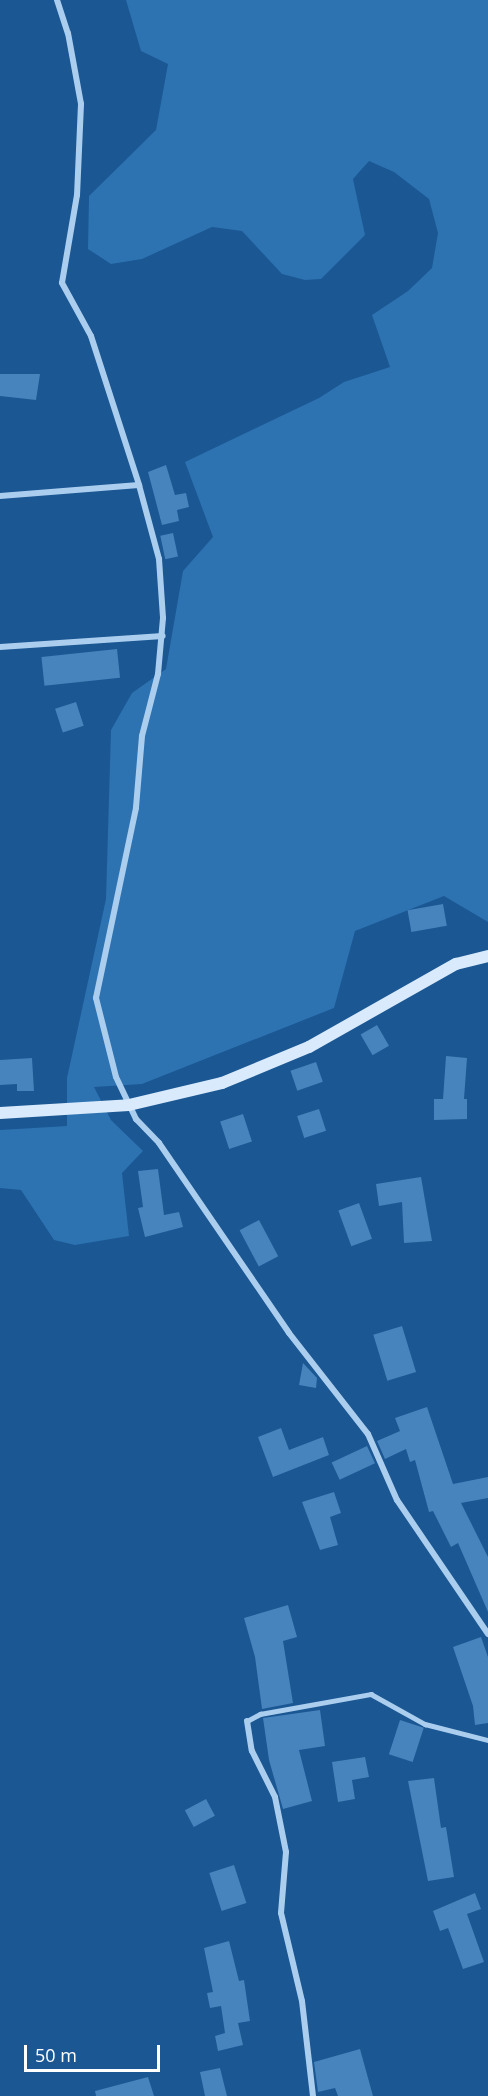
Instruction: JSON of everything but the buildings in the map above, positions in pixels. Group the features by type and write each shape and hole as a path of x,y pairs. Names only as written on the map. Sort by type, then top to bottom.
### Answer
{"street":[{"path":"57,0 68,33 81,104 77,195 62,283 91,336 139,485 159,559 163,636 142,736 136,808 121,894 96,998 116,1077 129,1105 289,1333 368,1434 397,1500 488,1634"},
{"path":"0,496 139,485"},
{"path":"0,647 163,636"},
{"path":"0,1113 129,1105 233,1079 309,1047 456,964 488,956"},
{"path":"247,1721 252,1751 275,1797 286,1852 280,1913 302,2001 313,2096"}],"lane":[{"path":"247,1721 260,1714 371,1694 425,1724 488,1740"}],"shaded area":[{"path":"126,0 488,0 488,922 444,896 355,931 334,1008 142,1084 94,1087 111,1120 143,1151 122,1173 129,1236 75,1245 54,1240 21,1190 0,1188 0,1130 67,1126 67,1078 106,899 111,730 132,693 166,669 183,571 213,537 185,462 319,398 344,382 390,367 372,315 408,291 432,268 438,233 429,199 394,172 369,161 353,179 365,235 321,279 305,280 282,274 242,231 212,227 142,259 111,264 88,249 89,196 156,130 168,64 141,51"}]}
